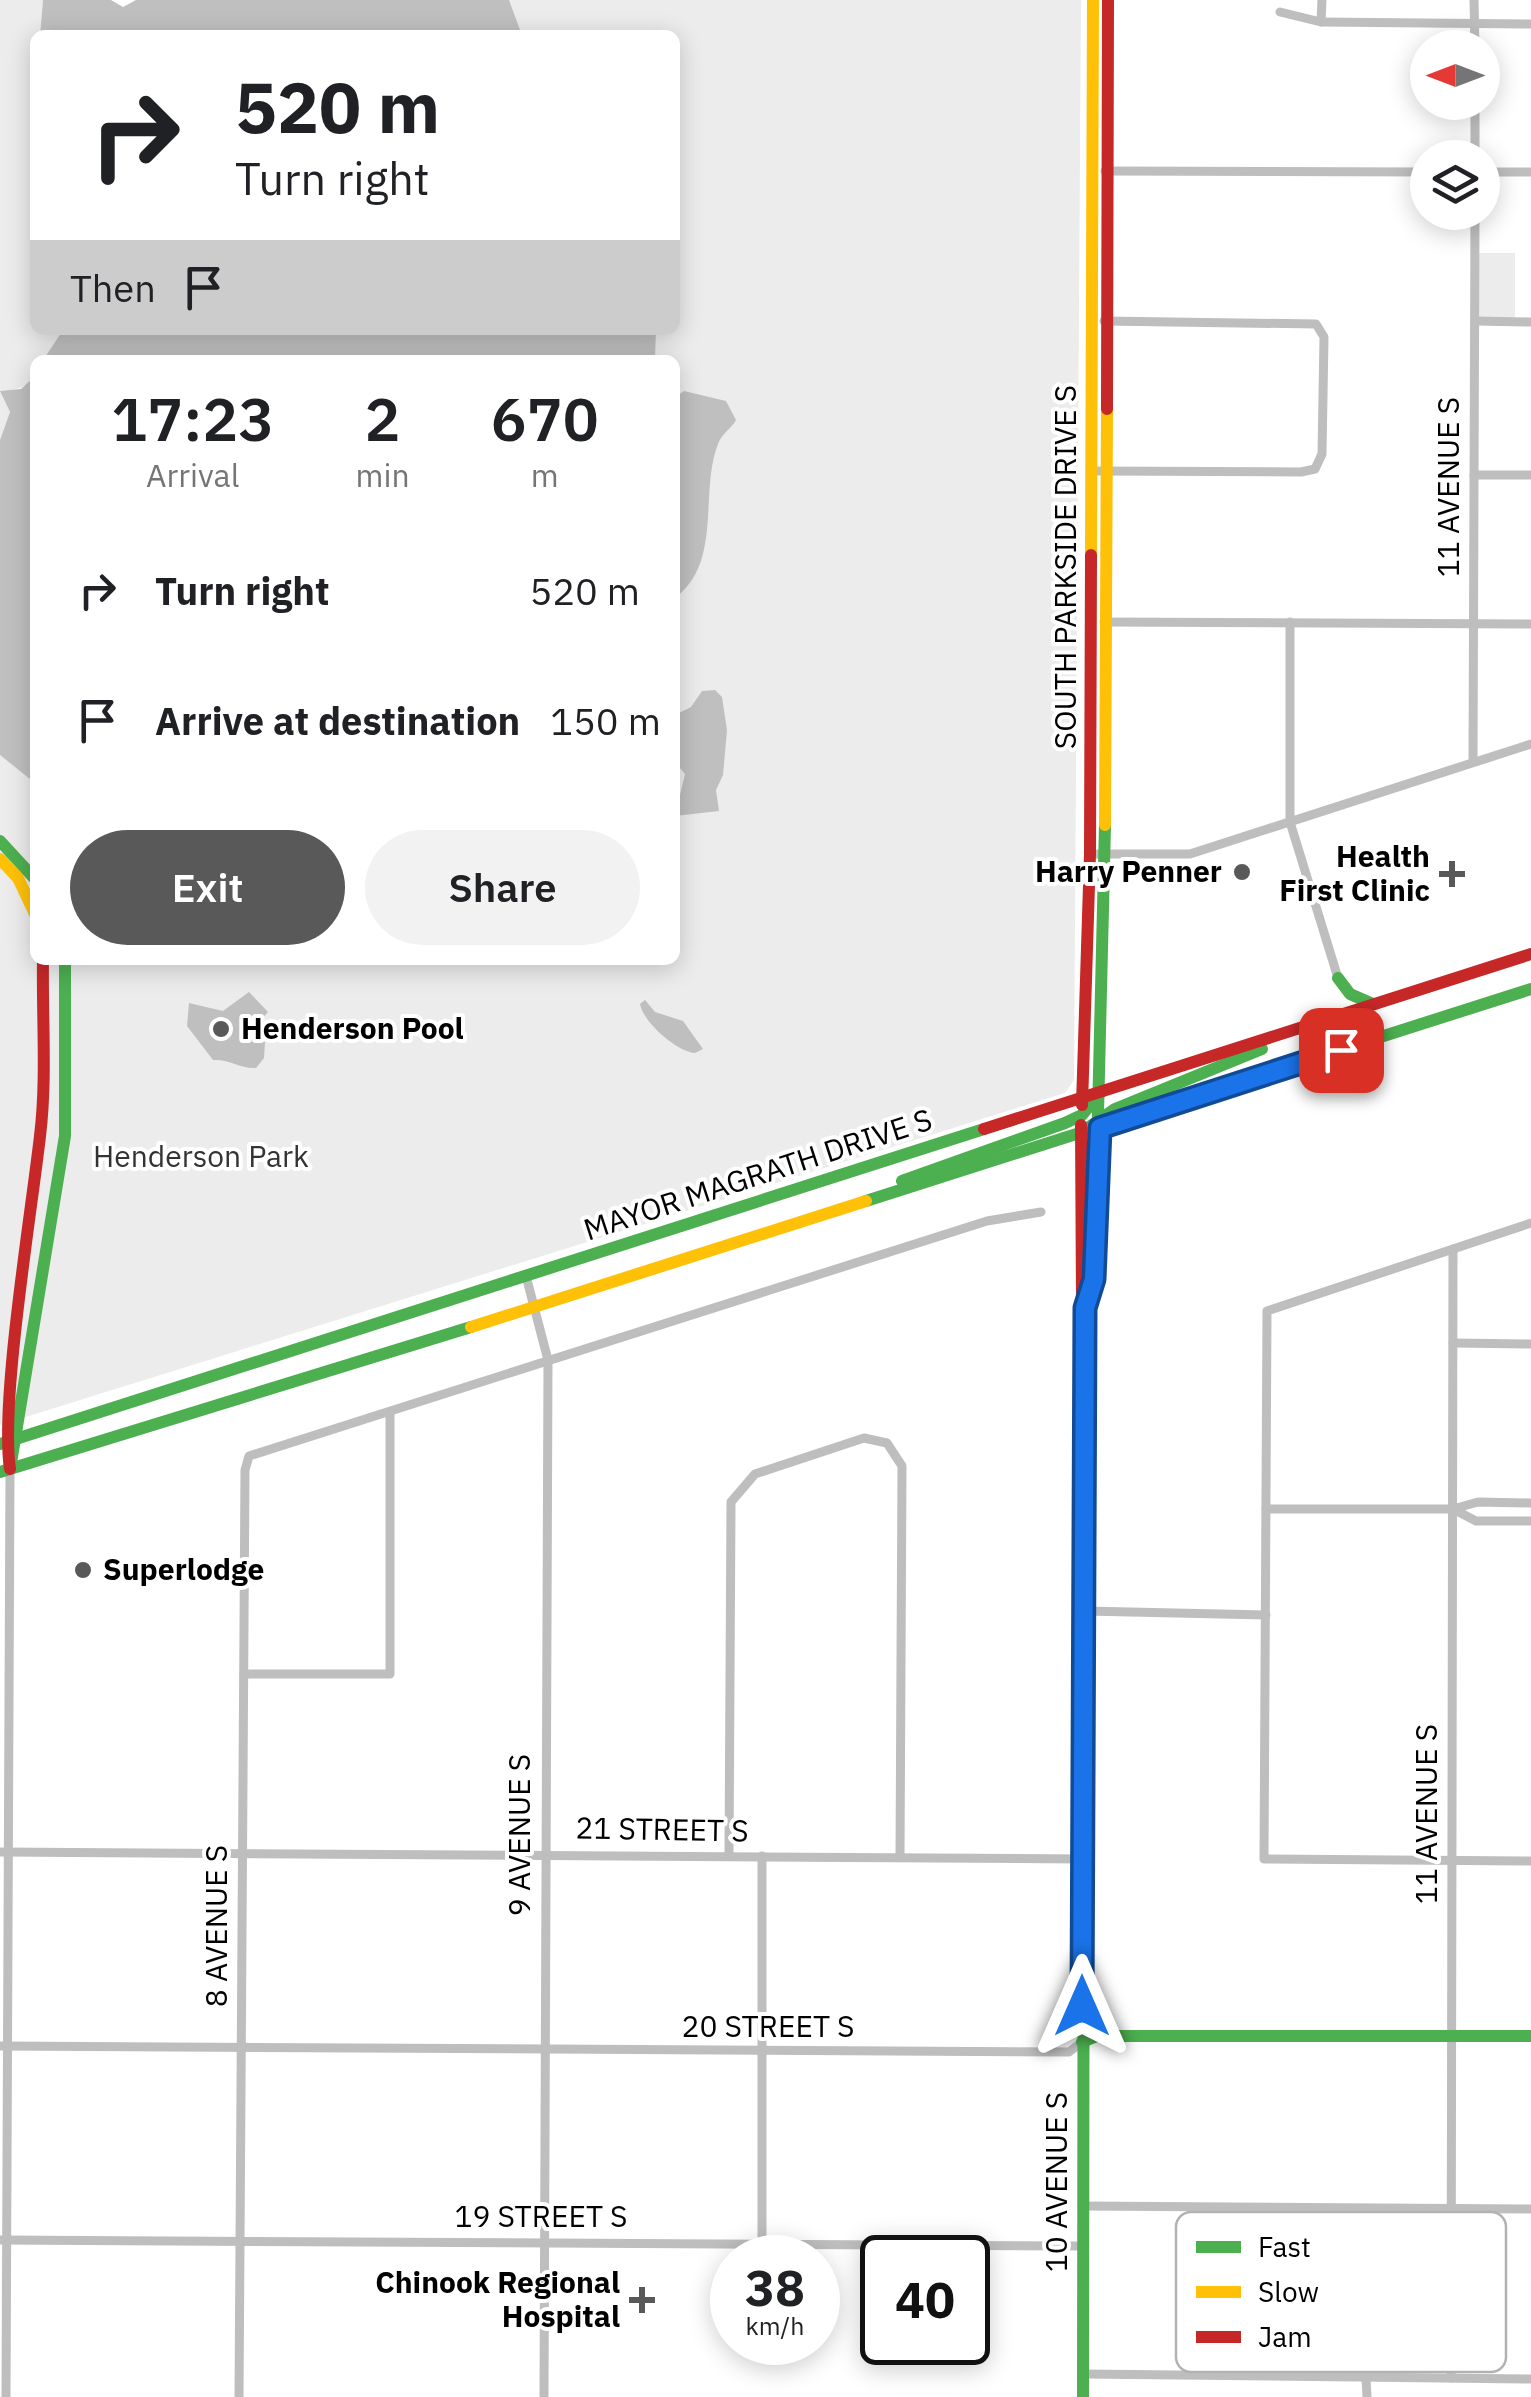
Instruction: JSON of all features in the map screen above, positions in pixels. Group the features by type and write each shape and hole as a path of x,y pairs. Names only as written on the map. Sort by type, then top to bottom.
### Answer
{"main road":[{"name":"SOUTH PARKSIDE DRIVE S","path":"1081,1134 1098,623 1093,0"},
{"name":"SOUTH PARKSIDE DRIVE S","path":"1098,321 1108,171 1108,0"},
{"name":"SOUTH PARKSIDE DRIVE S","path":"1098,623 1105,854 1100,1122"},
{"path":"0,842 30,874"},
{"path":"0,858 18,878 30,903"},
{"name":"MAYOR MAGRATH DRIVE S","path":"0,1444 1531,954"},
{"path":"5,1471 0,1444 14,1297 41,1133 43,965"},
{"path":"5,1471 19,1438 65,1136 65,965"},
{"path":"1338,978 1350,994 1373,1004"},
{"path":"1330,1018 1340,996 1338,978"},
{"name":"MAYOR MAGRATH DRIVE S","path":"5,1471 536,1307 1081,1134 1100,1122 1531,989"},
{"path":"1100,1122 1268,1047 1276,1035"},
{"path":"868,1202 906,1179 1082,1115 1101,1092"},
{"name":"10 AVENUE S","path":"1085,1308 1094,1279 1100,1122"},
{"name":"10 AVENUE S","path":"1081,1134 1079,1278 1085,1308 1082,2397"},
{"name":"20 STREET S","path":"1082,2042 1097,2036 1531,2036"}],"street":[{"path":"1322,0 1322,22"},
{"path":"1474,0 1475,30"},
{"path":"1280,12 1322,22 1531,24"},
{"path":"1092,171 1410,172"},
{"path":"1500,172 1531,172"},
{"name":"11 AVENUE S","path":"1473,762 1475,230"},
{"path":"1098,321 1300,322 1316,324 1324,338 1322,454 1315,469 1099,471"},
{"path":"1475,322 1531,322"},
{"path":"1474,475 1531,475"},
{"path":"1290,622 1290,822 1338,978"},
{"path":"1098,623 1531,624"},
{"path":"1090,854 1190,854 1531,744"},
{"path":"244,1674 390,1674 390,1412 987,1220 1041,1212"},
{"path":"1531,1223 1267,1310 1264,1859 1531,1861"},
{"name":"11 AVENUE S","path":"1450,2212 1453,1250"},
{"name":"9 AVENUE S","path":"526,1276 548,1360 544,2397"},
{"path":"1454,1344 1531,1344"},
{"name":"8 AVENUE S","path":"239,2397 245,1470 249,1456 390,1412"},
{"path":"729,1855 730,1509 740,1487 755,1474 872,1438 890,1445 902,1466 900,1857"},
{"path":"5,1471 2,2240 6,2397"},
{"path":"1266,1509 1453,1509 1478,1502 1531,1502"},
{"path":"1453,1509 1476,1521 1531,1521"},
{"path":"1085,1612 1266,1616"},
{"name":"21 STREET S","path":"4,1852 1083,1859"},
{"path":"762,1856 762,2235"},
{"name":"20 STREET S","path":"4,2046 1069,2052 1082,2042"},
{"path":"1082,2206 1531,2208"},
{"name":"19 STREET S","path":"2,2240 710,2242"},
{"name":"19 STREET S","path":"840,2243 1082,2246"},
{"name":"11 AVENUE S","path":"1451,2372 1451,2378"},
{"path":"1083,2374 1531,2379"},
{"path":"1366,2378 1367,2397"}],"green space":[{"path":"0,0 43,0 40,30 30,30 30,335 60,335 46,355 30,355 27,384 1,392 10,412 0,440"},
{"name":"Henderson Park","path":"509,0 1081,0 1074,1080 1065,1093 0,1425 0,755 30,778 30,965 680,965 680,355 655,355 656,335 680,335 680,30 520,30"},
{"path":"1475,253 1515,253 1515,322 1475,321"}],"shaded area":[{"path":"43,0 111,0 123,7 136,0 509,0 520,30 40,30"},
{"path":"60,335 656,335 655,355 46,355"},
{"path":"30,381 30,779 0,755 0,440 10,412 0,391 21,389"},
{"path":"684,391 726,401 736,420 720,440 713,463 705,546 699,566 680,593 680,394"},
{"path":"715,690 722,697 727,730 723,775 716,790 719,811 680,815 685,774 680,768 680,712 691,707 702,691"},
{"name":"Henderson Pool","path":"249,992 268,1012 251,1032 265,1042 264,1058 256,1068 213,1060 187,1026 189,1003 223,1011"},
{"path":"645,1000 655,1012 683,1021 703,1049 688,1051 662,1035 642,1011 640,1004"}],"traffic: fast":[{"path":"1085,1306 1094,1279 1105,825"},
{"path":"0,841 30,874"},
{"path":"10,1469 65,1136 65,965"},
{"path":"1338,978 1350,994 1373,1004"},
{"path":"866,1201 1531,989"},
{"path":"1088,1128 1115,1109 1262,1049"},
{"path":"902,1181 1065,1123 1082,1115 1101,1092"},
{"path":"0,1444 984,1129"},
{"path":"0,1472 471,1327"},
{"path":"1083,2397 1084,1652"},
{"path":"1082,2042 1097,2036 1531,2036"}],"traffic: slow":[{"path":"1091,555 1093,0"},
{"path":"1105,825 1107,409"},
{"path":"0,859 18,878 30,903"},
{"path":"471,1327 866,1201"}],"traffic: jam":[{"path":"1107,409 1108,0"},
{"path":"1082,1105 1090,854 1091,555"},
{"path":"984,1129 1531,954"},
{"path":"10,1469 13,1355 42,1114 43,965"},
{"path":"1081,1125 1084,1652"}],"place":[{"name":"Harry Penner","path":"1242,872"},
{"name":"Health First Clinic","path":"1452,874"},
{"name":"Henderson Pool","path":"221,1029"},
{"name":"Superlodge","path":"83,1570"},
{"name":"Chinook Regional Hospital","path":"642,2300"}],"route":[{"path":"1082,2006 1085,1308 1094,1279 1100,1128 1341,1050"}]}
